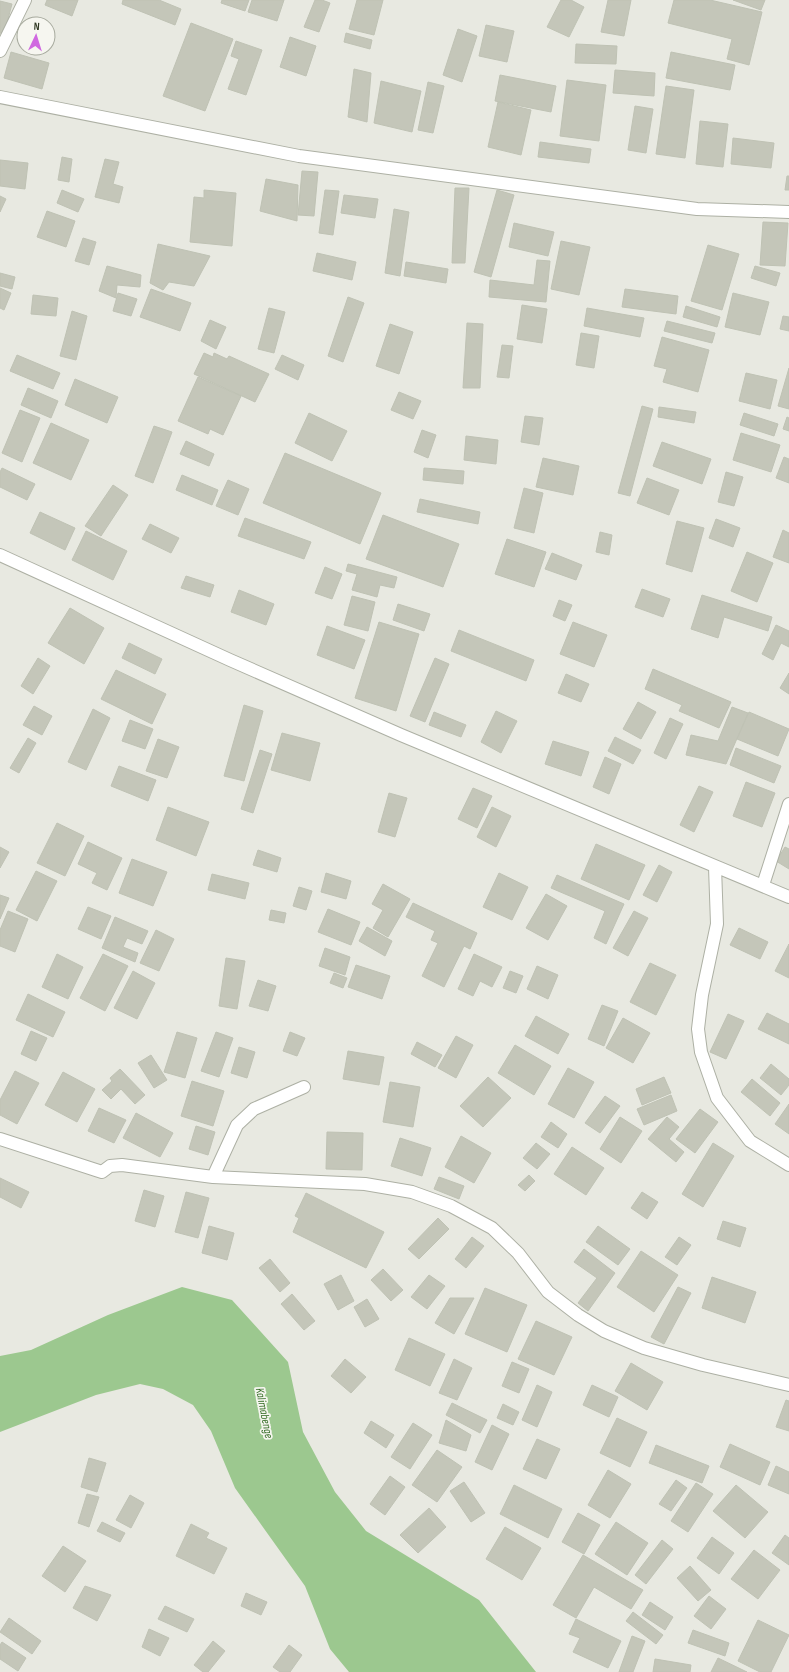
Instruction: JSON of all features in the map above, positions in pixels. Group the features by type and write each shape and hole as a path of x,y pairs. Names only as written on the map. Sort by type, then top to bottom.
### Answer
{"street":[{"path":"0,51 25,0"},
{"path":"0,97 299,156 697,209 789,212"},
{"path":"0,555 222,657 372,722 789,897"},
{"path":"763,885 789,804"},
{"path":"715,867 717,924 702,995 698,1029 701,1052 717,1098 750,1141 789,1165"},
{"path":"213,1177 237,1125 254,1109 304,1087"},
{"path":"0,1140 102,1172 110,1166 122,1165 213,1177 365,1184 412,1192 451,1206 492,1228 518,1254 548,1292 578,1315 604,1331 644,1348 703,1365 789,1385"}],"water":[{"name":"Kalimabenge","path":"182,1287 232,1300 288,1362 303,1432 335,1492 366,1531 479,1600 536,1672 349,1672 330,1649 305,1586 235,1488 211,1431 193,1405 163,1389 140,1384 96,1395 0,1432 0,1356 31,1350 108,1315"}],"building":[{"path":"47,0 78,0 72,16 45,5"},
{"path":"123,0 159,0 181,9 175,25 122,4"},
{"path":"222,0 249,0 245,11 221,3"},
{"path":"252,0 284,0 277,21 248,12"},
{"path":"315,0 322,0 330,3 319,32 304,27"},
{"path":"357,0 383,0 374,35 349,29"},
{"path":"561,0 571,0 584,7 569,37 547,27"},
{"path":"608,0 631,0 624,36 601,32"},
{"path":"674,0 710,0 762,12 749,65 727,59 732,39 668,23"},
{"path":"733,0 765,0 761,10"},
{"path":"0,1 12,4 4,34 0,33"},
{"path":"191,23 233,39 205,111 163,96"},
{"path":"486,25 514,31 507,62 479,56"},
{"path":"458,29 477,36 462,82 443,75"},
{"path":"346,33 372,40 370,49 344,42"},
{"path":"290,37 316,46 306,76 280,67"},
{"path":"236,41 262,50 246,95 228,89 239,59 231,56"},
{"path":"576,44 617,46 616,64 575,63"},
{"path":"11,52 16,53 16,56 25,56 49,63 42,89 4,78"},
{"path":"671,52 735,65 730,90 666,78"},
{"path":"354,69 371,73 367,122 348,117"},
{"path":"615,70 655,73 654,96 613,93"},
{"path":"500,75 556,86 551,112 495,101"},
{"path":"567,80 606,85 599,141 560,136"},
{"path":"381,81 421,91 412,132 374,123"},
{"path":"428,82 444,86 433,133 418,130"},
{"path":"666,86 694,90 685,158 656,154"},
{"path":"498,102 531,110 521,155 488,147"},
{"path":"635,106 653,109 646,153 628,150"},
{"path":"700,121 728,124 723,167 696,164"},
{"path":"733,138 774,143 771,168 731,164"},
{"path":"540,142 591,149 589,163 538,157"},
{"path":"62,157 72,159 69,182 58,180"},
{"path":"105,159 119,162 113,184 123,187 119,203 95,197"},
{"path":"0,160 28,163 25,189 0,186"},
{"path":"302,171 318,172 314,216 298,215"},
{"path":"787,176 789,176 789,190 785,190"},
{"path":"266,179 298,185 297,221 260,211"},
{"path":"455,188 469,188 465,263 452,263"},
{"path":"62,190 84,199 78,212 57,203"},
{"path":"204,190 236,193 232,246 190,242 194,197 204,198"},
{"path":"325,190 339,191 333,235 319,233"},
{"path":"497,190 514,195 491,277 474,272"},
{"path":"344,195 378,199 375,218 341,213"},
{"path":"0,196 6,199 0,212"},
{"path":"394,209 409,212 400,276 385,273"},
{"path":"47,211 75,221 66,247 37,237"},
{"path":"763,222 788,223 785,266 760,265"},
{"path":"514,223 554,232 548,256 509,247"},
{"path":"83,238 96,242 89,265 75,261"},
{"path":"561,241 590,247 579,295 551,289"},
{"path":"158,244 210,256 194,286 169,282 163,290 150,283"},
{"path":"708,245 739,254 722,310 691,301"},
{"path":"317,253 356,262 352,280 313,271"},
{"path":"537,260 550,261 546,302 489,297 490,280 534,285"},
{"path":"406,262 448,269 446,283 404,276"},
{"path":"107,266 141,275 140,287 117,285 116,298 99,291"},
{"path":"755,266 780,273 776,286 751,278"},
{"path":"0,273 15,277 12,289 0,286"},
{"path":"0,288 11,293 4,310 0,308"},
{"path":"151,289 191,303 180,331 140,317"},
{"path":"625,289 678,296 676,314 622,307"},
{"path":"118,293 137,299 131,316 113,311"},
{"path":"733,293 769,302 760,335 725,327"},
{"path":"33,295 58,298 56,316 31,314"},
{"path":"348,297 364,303 343,362 328,356"},
{"path":"522,305 547,309 542,343 517,339"},
{"path":"686,306 720,317 717,327 683,317"},
{"path":"269,308 285,312 274,353 258,349"},
{"path":"587,308 644,318 640,337 584,326"},
{"path":"72,311 87,316 76,360 60,356"},
{"path":"783,316 789,317 789,331 780,329"},
{"path":"210,320 226,327 216,349 201,341"},
{"path":"667,321 715,333 712,343 664,331"},
{"path":"467,323 483,324 480,388 463,388"},
{"path":"390,324 413,332 399,374 376,366"},
{"path":"581,333 599,336 594,368 576,365"},
{"path":"662,337 709,350 698,392 663,382 667,369 654,366"},
{"path":"502,345 513,346 509,378 497,377"},
{"path":"204,353 213,357 214,353 227,359 229,356 269,374 255,402 194,374"},
{"path":"17,355 60,373 53,389 10,371"},
{"path":"282,355 304,365 298,380 275,369"},
{"path":"789,368 789,409 778,406"},
{"path":"746,373 777,380 770,409 739,401"},
{"path":"198,377 241,396 223,435 210,429 208,434 178,421"},
{"path":"75,379 118,397 107,423 65,405"},
{"path":"28,388 58,401 51,418 21,405"},
{"path":"399,392 421,401 413,419 391,410"},
{"path":"642,406 653,409 630,496 618,493"},
{"path":"659,407 696,412 694,423 658,417"},
{"path":"20,410 40,418 22,462 2,453"},
{"path":"309,413 347,431 332,461 295,443"},
{"path":"744,413 778,424 774,436 740,425"},
{"path":"525,416 543,418 539,445 521,442"},
{"path":"787,417 789,418 789,431 783,429"},
{"path":"51,423 89,440 71,480 33,463"},
{"path":"154,426 172,432 153,483 135,476"},
{"path":"422,430 436,435 428,458 414,452"},
{"path":"741,433 780,445 771,472 733,460"},
{"path":"466,436 498,440 496,464 464,460"},
{"path":"186,441 214,454 209,466 180,454"},
{"path":"662,442 711,459 702,484 653,466"},
{"path":"285,453 381,493 360,544 263,503"},
{"path":"784,457 789,459 789,483 776,478"},
{"path":"543,458 579,466 573,495 536,487"},
{"path":"2,468 35,484 27,500 0,487 0,472"},
{"path":"424,468 464,471 463,484 423,480"},
{"path":"726,472 743,477 734,506 718,502"},
{"path":"182,475 218,490 212,505 176,490"},
{"path":"647,478 679,490 669,515 637,503"},
{"path":"228,480 249,489 238,515 216,506"},
{"path":"113,485 128,495 101,536 85,526"},
{"path":"524,488 543,493 534,533 514,528"},
{"path":"420,499 480,512 478,524 417,512"},
{"path":"40,512 75,528 65,550 30,533"},
{"path":"383,515 459,544 443,587 366,559"},
{"path":"245,518 311,542 304,559 238,536"},
{"path":"716,519 740,528 733,547 709,538"},
{"path":"677,521 704,528 692,572 666,564"},
{"path":"150,524 179,538 171,553 142,539"},
{"path":"783,530 789,533 789,563 773,557"},
{"path":"86,531 127,551 113,580 72,560"},
{"path":"600,532 612,535 609,555 596,552"},
{"path":"507,539 546,552 534,587 495,574"},
{"path":"747,552 773,563 757,602 731,591"},
{"path":"552,553 582,565 576,580 545,569"},
{"path":"348,564 397,577 394,588 380,585 377,597 352,590 357,574 346,571"},
{"path":"325,567 342,574 332,599 315,593"},
{"path":"186,576 214,585 210,597 181,588"},
{"path":"642,589 670,599 663,617 635,607"},
{"path":"239,590 274,604 266,625 231,612"},
{"path":"702,595 772,617 768,631 724,617 718,638 691,629"},
{"path":"352,596 375,602 368,631 344,625"},
{"path":"559,600 572,605 565,621 553,616"},
{"path":"398,604 430,614 424,631 393,620"},
{"path":"70,608 104,628 84,664 48,643"},
{"path":"379,622 419,634 396,711 355,698"},
{"path":"573,622 607,635 594,667 560,654"},
{"path":"776,625 789,631 789,647 781,643 773,660 762,654"},
{"path":"327,626 365,640 354,669 317,655"},
{"path":"459,630 534,660 526,681 451,651"},
{"path":"129,643 162,659 155,674 122,658"},
{"path":"38,658 50,666 33,694 21,686"},
{"path":"435,658 449,664 425,722 410,716"},
{"path":"653,669 731,702 719,728 679,711 682,705 645,689"},
{"path":"116,670 166,694 152,724 101,699"},
{"path":"789,673 789,694 780,688"},
{"path":"566,674 589,684 581,702 558,693"},
{"path":"638,702 656,712 641,739 623,729"},
{"path":"244,705 263,711 244,781 224,776"},
{"path":"34,706 52,716 42,735 23,725"},
{"path":"732,707 748,713 726,764 686,755 691,735 718,741"},
{"path":"93,709 110,718 86,770 68,762"},
{"path":"496,711 517,721 501,753 481,742"},
{"path":"434,712 466,725 461,737 429,725"},
{"path":"749,712 789,729 778,756 737,739"},
{"path":"670,718 683,724 666,759 654,753"},
{"path":"130,720 153,729 145,749 122,741"},
{"path":"282,733 320,743 310,781 271,770"},
{"path":"615,737 641,750 633,764 608,751"},
{"path":"28,738 36,743 19,773 10,768"},
{"path":"158,739 179,747 167,778 146,771"},
{"path":"553,741 589,752 581,776 545,764"},
{"path":"736,748 781,766 774,783 730,765"},
{"path":"260,750 272,754 253,813 241,809"},
{"path":"605,757 621,764 609,794 593,787"},
{"path":"119,766 156,780 148,801 111,786"},
{"path":"746,782 775,793 762,827 733,816"},
{"path":"699,786 713,792 694,832 680,825"},
{"path":"473,788 492,796 477,828 458,819"},
{"path":"389,793 407,798 395,837 378,832"},
{"path":"168,807 209,822 196,856 156,840"},
{"path":"492,807 511,816 496,847 477,837"},
{"path":"57,823 84,836 65,876 37,863"},
{"path":"88,842 122,858 107,890 92,883 97,873 78,864"},
{"path":"596,844 645,865 629,900 581,879"},
{"path":"0,847 9,852 0,868"},
{"path":"785,847 789,849 789,869 776,861"},
{"path":"258,850 281,858 277,872 253,865"},
{"path":"132,859 167,872 153,906 119,893"},
{"path":"659,865 672,872 657,902 643,895"},
{"path":"36,871 57,881 37,921 16,910"},
{"path":"326,873 351,881 346,899 321,892"},
{"path":"499,873 528,887 512,920 483,907"},
{"path":"212,874 249,883 245,899 208,890"},
{"path":"557,875 624,904 606,944 594,938 605,911 551,888"},
{"path":"383,884 410,899 388,937 373,928 383,910 372,904"},
{"path":"299,887 312,891 306,910 293,906"},
{"path":"546,894 567,906 548,940 526,928"},
{"path":"0,895 9,898 0,919"},
{"path":"413,903 477,933 470,949 464,946 444,987 422,976 438,943 431,940 435,931 406,917"},
{"path":"88,907 111,916 101,939 78,929"},
{"path":"328,909 360,922 351,945 318,932"},
{"path":"271,910 286,913 284,923 269,920"},
{"path":"8,911 28,919 15,952 0,946 0,930"},
{"path":"634,911 648,918 628,956 613,948"},
{"path":"115,917 148,931 142,944 127,938 123,947 138,953 135,962 102,948"},
{"path":"367,927 392,941 385,956 359,941"},
{"path":"739,928 768,942 760,959 730,945"},
{"path":"156,930 174,939 159,971 140,963"},
{"path":"789,944 789,978 775,971"},
{"path":"325,948 350,957 345,975 319,966"},
{"path":"57,954 83,967 68,999 42,987"},
{"path":"103,954 128,966 105,1011 80,998"},
{"path":"474,954 502,967 492,987 480,981 473,996 458,989"},
{"path":"226,958 245,961 237,1009 219,1006"},
{"path":"650,963 676,975 656,1015 630,1002"},
{"path":"356,965 390,976 382,999 348,987"},
{"path":"537,966 558,975 548,999 527,989"},
{"path":"133,971 155,983 137,1019 114,1008"},
{"path":"510,971 523,976 516,993 503,988"},
{"path":"334,973 347,978 343,988 330,983"},
{"path":"258,980 276,986 268,1011 249,1006"},
{"path":"28,994 65,1012 53,1037 16,1020"},
{"path":"602,1005 618,1011 604,1046 588,1039"},
{"path":"767,1013 789,1024 789,1044 758,1029"},
{"path":"728,1014 744,1021 726,1059 710,1052"},
{"path":"536,1016 569,1034 558,1054 525,1036"},
{"path":"623,1018 650,1033 633,1063 606,1048"},
{"path":"31,1031 47,1038 36,1061 21,1054"},
{"path":"177,1032 197,1038 185,1078 164,1072"},
{"path":"216,1032 233,1038 219,1077 201,1071"},
{"path":"290,1032 305,1038 297,1056 283,1051"},
{"path":"456,1036 473,1045 456,1078 438,1068"},
{"path":"417,1042 442,1055 435,1067 411,1054"},
{"path":"515,1045 551,1066 534,1095 498,1073"},
{"path":"239,1047 255,1052 247,1078 231,1073"},
{"path":"348,1051 384,1057 379,1085 343,1079"},
{"path":"151,1055 167,1080 154,1088 138,1063"},
{"path":"771,1064 789,1079 789,1085 781,1095 760,1078"},
{"path":"568,1068 594,1082 574,1118 548,1104"},
{"path":"120,1069 145,1095 135,1104 121,1089 111,1099 102,1090 112,1081 110,1078"},
{"path":"15,1071 39,1083 17,1124 0,1115 0,1100"},
{"path":"63,1072 95,1089 77,1122 45,1105"},
{"path":"488,1077 511,1098 483,1127 460,1106"},
{"path":"664,1077 671,1093 642,1105 636,1089"},
{"path":"752,1079 780,1103 770,1116 741,1092"},
{"path":"192,1081 224,1091 213,1126 181,1116"},
{"path":"390,1082 420,1087 413,1127 383,1122"},
{"path":"671,1095 677,1111 644,1125 637,1109"},
{"path":"605,1096 620,1106 600,1133 585,1123"},
{"path":"789,1104 789,1134 775,1124"},
{"path":"99,1108 126,1120 114,1143 88,1131"},
{"path":"700,1109 718,1122 695,1153 676,1139"},
{"path":"136,1113 173,1133 160,1157 123,1138"},
{"path":"620,1117 642,1131 621,1163 600,1149"},
{"path":"667,1117 679,1127 669,1139 684,1152 676,1162 648,1139"},
{"path":"551,1122 567,1134 558,1148 541,1137"},
{"path":"196,1126 215,1132 208,1155 189,1149"},
{"path":"327,1132 363,1133 362,1170 326,1169"},
{"path":"461,1136 491,1153 474,1183 445,1167"},
{"path":"400,1138 431,1148 422,1176 391,1166"},
{"path":"536,1143 550,1154 537,1169 523,1158"},
{"path":"713,1143 734,1156 703,1207 682,1194"},
{"path":"572,1147 604,1168 586,1195 554,1174"},
{"path":"529,1175 535,1181 525,1191 518,1185"},
{"path":"439,1177 464,1186 459,1199 434,1189"},
{"path":"0,1178 29,1192 21,1208 0,1197"},
{"path":"144,1190 164,1196 155,1227 135,1221"},
{"path":"186,1192 209,1198 198,1238 175,1232"},
{"path":"642,1192 658,1202 647,1219 631,1208"},
{"path":"306,1193 384,1232 366,1268 293,1232 299,1218 295,1216"},
{"path":"438,1218 449,1229 419,1259 408,1249"},
{"path":"723,1221 746,1228 740,1247 717,1239"},
{"path":"209,1226 234,1233 227,1260 202,1253"},
{"path":"598,1226 630,1249 618,1265 586,1242"},
{"path":"472,1237 484,1246 466,1268 455,1259"},
{"path":"679,1237 691,1245 677,1265 665,1257"},
{"path":"584,1249 615,1273 588,1311 578,1303 597,1278 574,1262"},
{"path":"641,1251 678,1275 654,1312 617,1287"},
{"path":"270,1259 290,1283 280,1292 259,1268"},
{"path":"383,1269 403,1290 391,1301 371,1280"},
{"path":"341,1275 354,1301 338,1310 324,1284"},
{"path":"429,1275 445,1286 427,1309 411,1297"},
{"path":"712,1277 756,1292 745,1323 702,1308"},
{"path":"678,1287 691,1293 664,1344 651,1337"},
{"path":"485,1288 527,1305 507,1352 465,1334"},
{"path":"292,1294 315,1321 304,1330 281,1304"},
{"path":"450,1298 474,1298 454,1334 435,1323"},
{"path":"367,1299 379,1319 365,1327 354,1307"},
{"path":"536,1321 572,1337 554,1375 518,1359"},
{"path":"409,1338 445,1354 430,1386 395,1370"},
{"path":"345,1359 366,1377 351,1393 331,1376"},
{"path":"454,1359 472,1368 457,1400 439,1393"},
{"path":"512,1362 529,1369 519,1393 502,1386"},
{"path":"631,1363 663,1382 647,1410 615,1391"},
{"path":"537,1385 552,1392 537,1427 522,1420"},
{"path":"592,1385 618,1397 609,1417 583,1405"},
{"path":"786,1400 789,1401 789,1431 776,1427"},
{"path":"452,1403 487,1420 480,1433 446,1415"},
{"path":"503,1404 519,1412 513,1425 497,1418"},
{"path":"617,1418 647,1432 630,1467 600,1453"},
{"path":"446,1420 471,1435 466,1451 439,1443"},
{"path":"371,1421 394,1435 386,1448 364,1433"},
{"path":"413,1423 432,1435 410,1469 391,1457"},
{"path":"492,1425 509,1434 492,1470 475,1462"},
{"path":"537,1439 560,1449 546,1479 523,1469"},
{"path":"730,1444 770,1462 760,1485 720,1467"},
{"path":"656,1445 709,1466 702,1483 649,1463"},
{"path":"437,1450 462,1467 437,1502 412,1485"},
{"path":"89,1458 106,1463 97,1492 81,1487"},
{"path":"776,1466 789,1472 789,1494 768,1485"},
{"path":"608,1470 631,1484 610,1518 588,1505"},
{"path":"390,1476 405,1487 385,1515 370,1504"},
{"path":"676,1480 687,1488 671,1511 659,1504"},
{"path":"464,1482 485,1513 471,1522 450,1491"},
{"path":"696,1483 713,1494 688,1532 671,1521"},
{"path":"514,1485 562,1509 548,1538 500,1514"},
{"path":"736,1485 768,1512 745,1538 713,1511"},
{"path":"87,1494 99,1497 89,1527 78,1523"},
{"path":"130,1495 144,1503 131,1528 116,1520"},
{"path":"429,1508 446,1527 418,1553 400,1535"},
{"path":"578,1513 600,1525 584,1554 562,1542"},
{"path":"102,1522 125,1533 120,1542 97,1531"},
{"path":"616,1522 648,1543 627,1575 595,1554"},
{"path":"191,1524 209,1533 206,1538 227,1548 214,1574 176,1556"},
{"path":"505,1527 541,1548 522,1580 486,1559"},
{"path":"785,1535 789,1538 789,1565 772,1553"},
{"path":"712,1537 734,1553 719,1574 697,1558"},
{"path":"662,1540 673,1549 646,1584 635,1575"},
{"path":"63,1546 86,1561 65,1592 42,1576"},
{"path":"754,1550 780,1570 758,1599 731,1579"},
{"path":"583,1555 643,1590 631,1609 594,1587 576,1618 553,1605"},
{"path":"690,1566 711,1590 698,1601 677,1578"},
{"path":"85,1586 111,1595 97,1621 73,1608"},
{"path":"246,1593 267,1602 261,1615 241,1606"},
{"path":"709,1596 726,1609 711,1629 694,1616"},
{"path":"650,1602 673,1617 665,1630 642,1615"},
{"path":"165,1606 194,1619 187,1632 158,1619"},
{"path":"633,1612 663,1635 656,1644 626,1621"},
{"path":"9,1618 41,1641 32,1654 0,1632"},
{"path":"576,1619 621,1641 608,1668 573,1652 580,1638 569,1634"},
{"path":"758,1620 789,1635 771,1672 760,1672 738,1661"},
{"path":"149,1629 169,1638 160,1656 142,1647"},
{"path":"693,1630 729,1643 725,1656 688,1643"},
{"path":"632,1636 645,1641 633,1672 619,1672"},
{"path":"213,1641 225,1651 208,1672 203,1672 194,1665"},
{"path":"2,1642 26,1658 18,1671 0,1659 0,1645"},
{"path":"289,1645 302,1655 290,1672 280,1672 273,1667"},
{"path":"718,1658 747,1672 711,1672"},
{"path":"655,1659 691,1665 690,1672 653,1672"}]}
